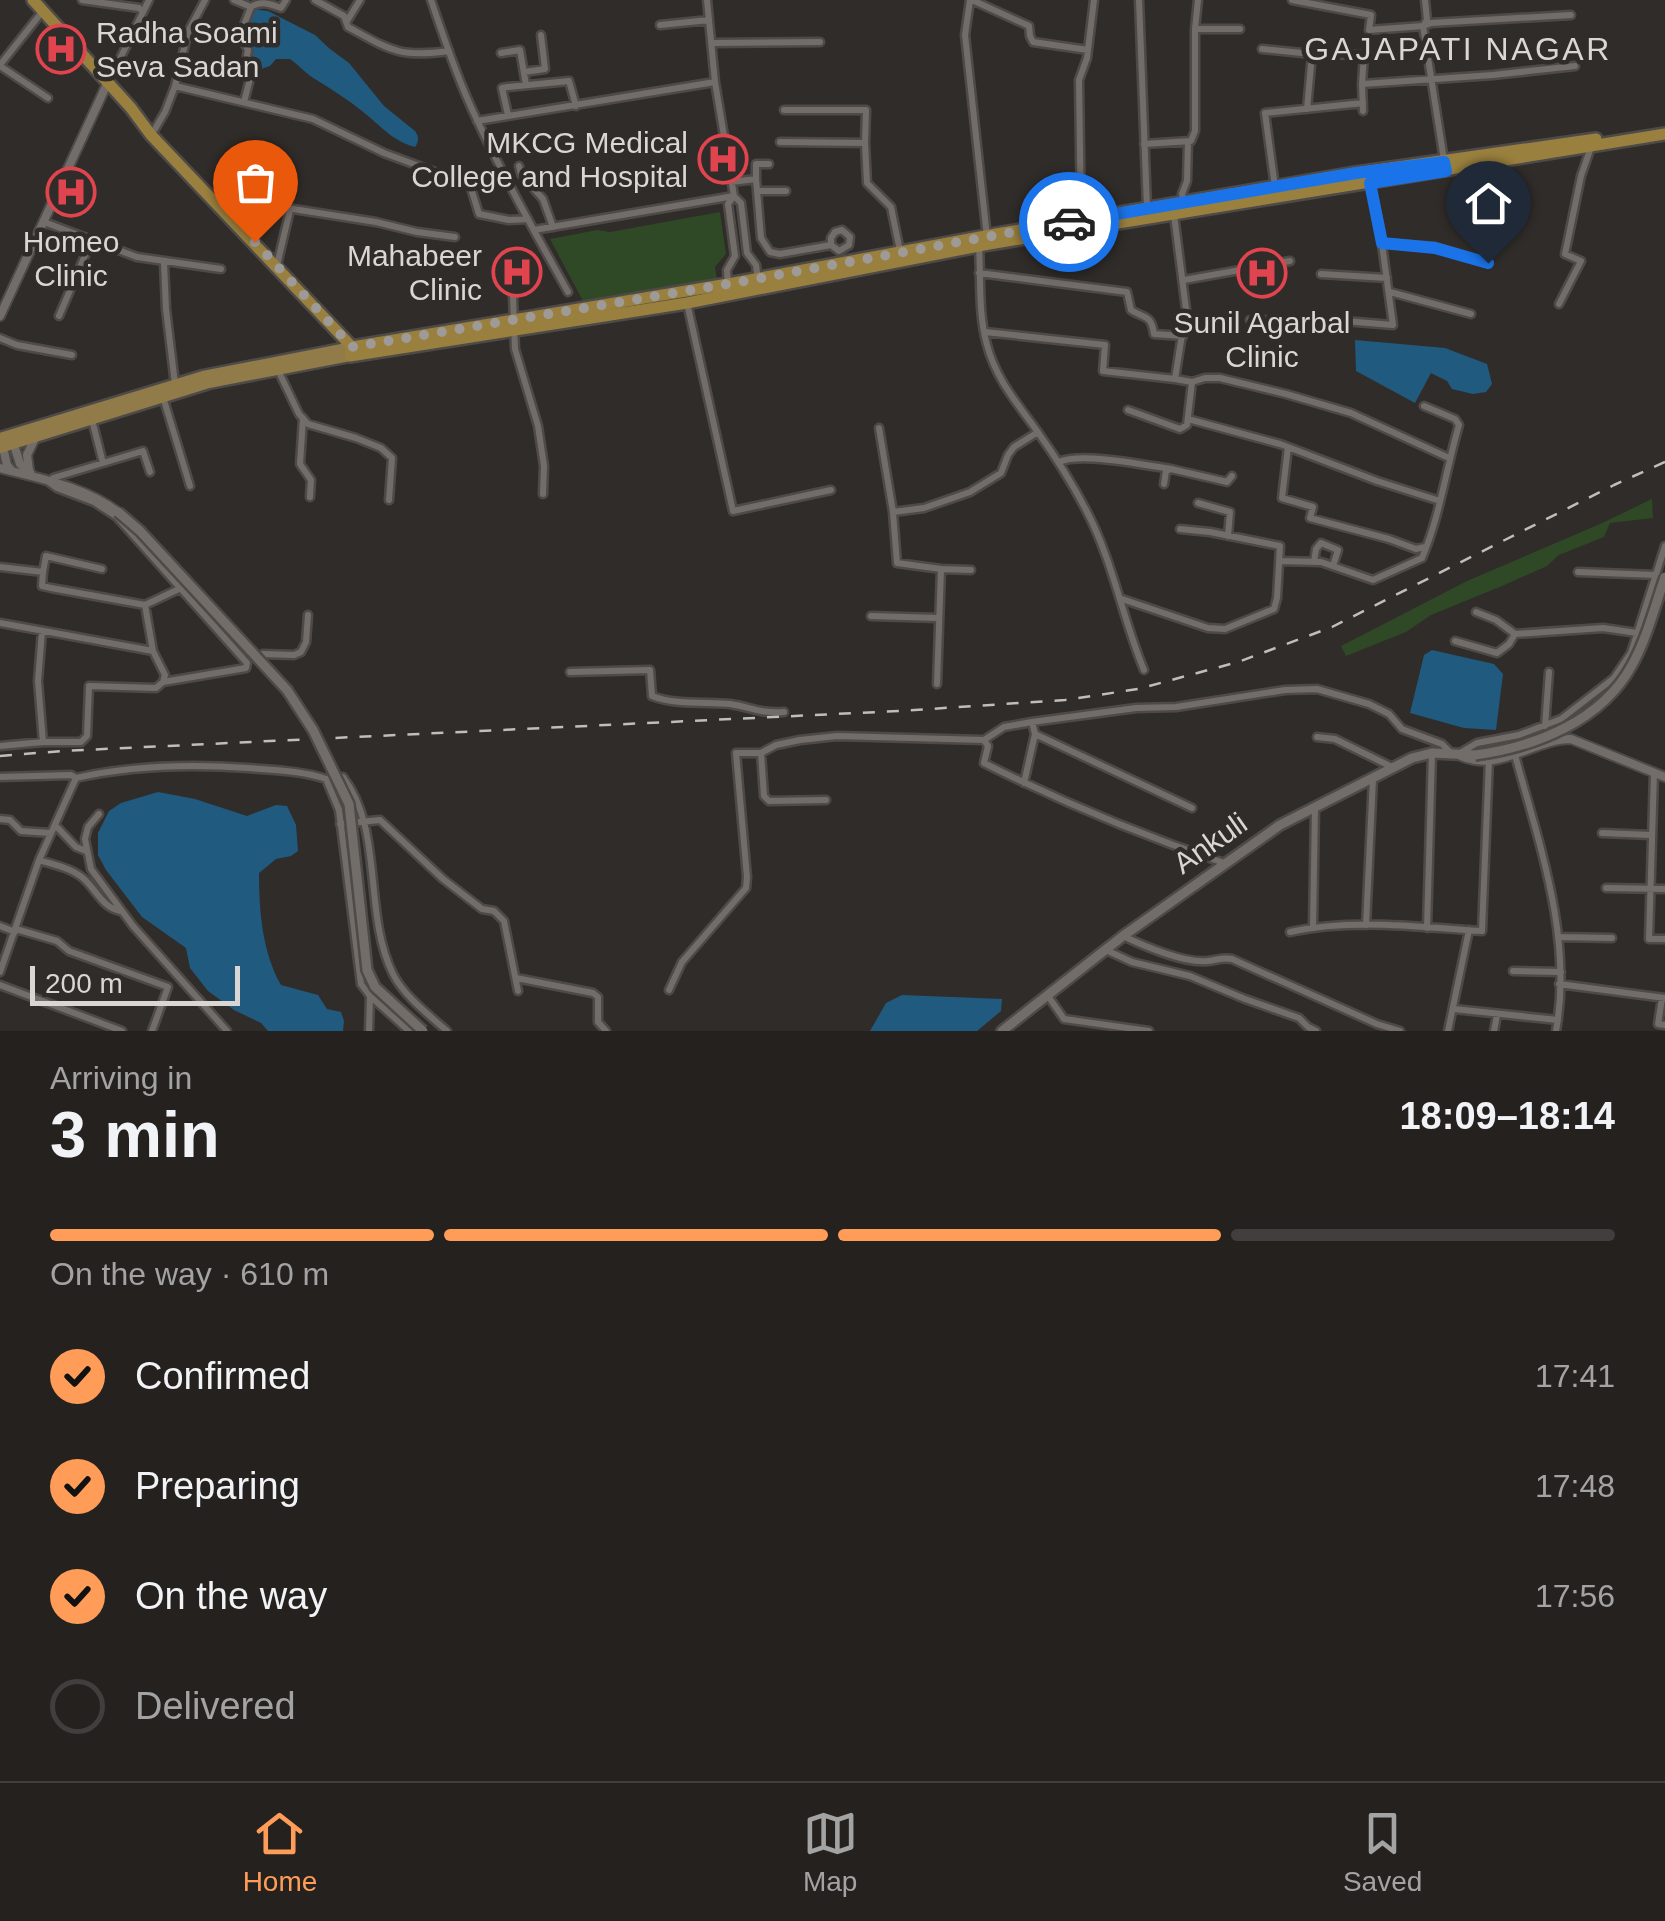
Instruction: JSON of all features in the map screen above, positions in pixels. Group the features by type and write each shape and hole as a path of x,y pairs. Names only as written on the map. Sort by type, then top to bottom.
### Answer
{"highway":[{"path":"36,3 151,135 277,266 351,352 729,290 1081,224 1174,214 1370,183 1445,166 1665,130"},
{"path":"1081,224 1147,208 1356,173 1445,166 1591,147 1625,138"},
{"path":"759,284 900,252 982,241"},
{"path":"581,315 688,303 729,290"}],"main road":[{"path":"5,443 175,384 351,352"},
{"path":"5,443 276,365"},
{"path":"118,512 287,690 306,717 349,804 370,979 423,1031"},
{"name":"Ankuli","path":"1002,1031 1123,936 1280,825 1412,758 1432,753 1475,755 1534,742 1595,709 1634,663 1660,576"}],"street":[{"path":"82,0 139,8 143,12"},
{"path":"0,316 149,0"},
{"path":"151,135 166,112 188,32 205,0"},
{"path":"234,0 251,7"},
{"path":"244,102 253,67 240,35 251,7 258,2 281,8 286,0"},
{"path":"315,0 344,16 348,28 403,54 449,52"},
{"path":"346,22 360,0"},
{"path":"432,0 477,120 568,292"},
{"path":"706,0 734,196 740,203 747,254 756,265 759,284"},
{"path":"1088,50 1033,42 1029,26 971,0 965,36 982,241 984,332 1002,384 1059,462 1087,512 1106,554 1144,670"},
{"path":"1081,224 1079,80 1088,50 1094,0"},
{"path":"1138,0 1147,208"},
{"path":"1144,144 1188,142 1195,131 1198,0"},
{"path":"1292,0 1372,15 1370,30 1570,14"},
{"path":"1426,0 1427,20 1423,26 1445,166"},
{"path":"36,3 0,66 48,98"},
{"path":"660,24 709,20"},
{"path":"1195,28 1240,29"},
{"path":"524,72 546,69 541,35"},
{"path":"712,43 820,42"},
{"path":"1262,49 1364,54 1363,107 1265,113 1274,187"},
{"path":"500,53 520,50 526,85"},
{"path":"1307,109 1312,54"},
{"path":"1362,84 1575,66"},
{"path":"536,70 538,84"},
{"path":"508,116 502,88 570,81 576,106"},
{"path":"477,120 715,82"},
{"path":"176,86 313,119 384,153 470,185 479,214 528,219"},
{"path":"784,110 866,110 867,183 891,207 900,252"},
{"path":"780,142 865,143"},
{"path":"1184,202 1188,142"},
{"path":"1559,304 1582,261 1565,254 1591,147"},
{"path":"769,164 756,164 756,179 761,238 770,252 780,254 831,245"},
{"path":"519,166 521,174 543,198 553,227"},
{"path":"732,182 756,179"},
{"path":"1250,320 1393,324 1370,183"},
{"path":"757,191 786,191"},
{"path":"534,230 734,196"},
{"path":"729,290 727,270 735,256 728,204 734,196"},
{"path":"274,206 455,237"},
{"path":"277,266 290,210"},
{"path":"1174,214 1186,309 1174,379"},
{"path":"44,222 137,257 221,269"},
{"path":"60,316 92,239"},
{"path":"1382,243 1435,248 1488,263"},
{"path":"1184,280 1290,261"},
{"path":"164,262 175,384"},
{"path":"512,271 515,349 538,426 543,494"},
{"path":"980,273 1127,292 1131,310 1153,322 1154,334 1183,336"},
{"path":"1321,274 1387,278"},
{"path":"1389,292 1471,314"},
{"path":"688,303 734,511 832,490"},
{"path":"984,332 1105,345 1103,371 1192,382 1211,378 1240,382 1351,413 1449,458"},
{"path":"0,338 72,355"},
{"path":"276,365 299,414 308,424 381,448 392,458 389,500"},
{"path":"1128,410 1180,429 1187,425 1192,382"},
{"path":"162,396 190,486"},
{"path":"1280,561 1314,562 1373,580 1422,558 1438,516 1459,424 1424,406"},
{"path":"303,417 300,464 310,480 310,496"},
{"path":"92,418 103,463"},
{"path":"1188,419 1288,448 1440,501"},
{"path":"880,428 897,563 971,570"},
{"path":"893,512 943,503 970,492 1001,472 1014,447 1038,432"},
{"path":"0,746 82,742 87,736 89,686 156,688 163,682 246,668 248,663 117,517 94,502 57,488 28,465 27,455 36,436"},
{"path":"5,443 12,471"},
{"path":"5,443 20,464 118,512"},
{"path":"1288,448 1282,498 1313,508 1310,518 1416,549 1426,547"},
{"path":"0,468 43,477 143,451 150,472"},
{"path":"1059,462 1068,458 1094,459 1172,468 1227,482 1232,476"},
{"path":"1164,484 1166,470 1172,468"},
{"path":"1198,504 1230,512 1228,536"},
{"path":"1121,599 1208,628 1225,629 1274,609 1280,546 1180,529"},
{"path":"1314,562 1321,543 1338,550 1333,566"},
{"path":"1455,754 1477,743 1519,736 1561,719 1614,678 1632,654 1660,576 1665,546"},
{"path":"102,568 46,556 42,586 146,605 181,588"},
{"path":"0,566 43,572"},
{"path":"937,684 941,568"},
{"path":"1578,572 1660,576"},
{"path":"146,605 154,651 165,675 163,682"},
{"path":"1476,612 1515,634 1603,628 1637,633"},
{"path":"1644,612 1665,620"},
{"path":"263,654 302,652 308,615"},
{"path":"871,616 938,618"},
{"path":"0,624 154,651"},
{"path":"42,631 38,681 43,742"},
{"path":"1456,642 1496,653 1515,634"},
{"path":"570,672 650,670 652,696 664,701 732,704 755,712 784,712"},
{"path":"1545,726 1549,672"},
{"path":"669,990 682,962 746,888 736,753 761,753 776,745 814,737 984,740 1004,727 1032,722 1136,708 1176,707 1285,690 1318,690 1369,704 1389,714 1402,728 1474,760 1515,755 1571,739 1665,777"},
{"path":"1024,783 1035,734 1032,722"},
{"path":"1035,734 1192,808"},
{"path":"1317,736 1335,739 1392,767"},
{"path":"984,740 988,746 984,763 1052,797 1224,864"},
{"path":"761,753 764,796 769,802 826,800"},
{"path":"1427,928 1432,753"},
{"path":"1515,755 1551,891 1558,937 1556,1031"},
{"path":"1290,932 1366,925 1482,931 1489,760"},
{"path":"0,777 76,778 128,768 197,765 281,770 326,779 343,777 358,800 364,820 382,944 394,977 447,1031"},
{"path":"1654,773 1649,940 1665,939"},
{"path":"1366,925 1373,776"},
{"path":"1,968 39,860 76,778"},
{"path":"326,779 339,810 361,984 409,1031"},
{"path":"1313,927 1315,806"},
{"path":"98,814 85,839 91,868 123,912 227,1031"},
{"path":"0,819 10,820 21,831 50,833"},
{"path":"340,824 380,820 443,879 482,909 499,915 504,921 518,991"},
{"path":"56,825 76,847 87,852"},
{"path":"1602,833 1651,835"},
{"path":"39,860 74,872 112,909 123,912"},
{"path":"1606,888 1665,889"},
{"path":"0,926 57,941 69,951 168,987 152,1031"},
{"path":"1448,1031 1469,930"},
{"path":"1123,936 1183,958 1208,962 1220,957 1232,959 1376,1024 1400,1031"},
{"path":"1558,937 1612,938"},
{"path":"1106,950 1132,962 1190,976 1299,1018 1316,1031"},
{"path":"1514,971 1560,972"},
{"path":"516,978 593,993 598,997 598,1022 606,1031"},
{"path":"0,984 122,1031"},
{"path":"1559,984 1663,998 1658,1024 1665,1026"},
{"path":"369,1031 370,996"},
{"path":"1048,996 1064,1019 1149,1031"},
{"path":"1454,1009 1558,1020"},
{"path":"1494,1031 1498,1015"}],"green space":[{"path":"720,212 726,254 715,267 717,280 585,305 550,239 597,230 610,232"},
{"path":"1652,499 1653,518 1610,523 1604,537 1559,555 1547,566 1431,615 1406,632 1346,656 1341,646 1467,581"}],"water":[{"path":"253,9 268,11 315,35 349,63 384,106 415,131 415,147 393,137 290,59 276,59 261,69 244,41"},
{"path":"1355,340 1445,348 1487,364 1492,384 1486,392 1473,394 1452,389 1447,381 1431,373 1415,403 1356,371"},
{"path":"1432,650 1494,664 1503,674 1496,730 1464,728 1410,713 1424,655"},
{"path":"158,792 247,816 276,805 287,806 296,825 298,851 276,859 259,873 266,945 281,985 318,995 327,1009 341,1012 343,1031 268,1031 208,991 190,968 186,948 142,917 98,855 98,833 109,811 121,803"},
{"path":"902,995 1002,999 1001,1011 977,1031 870,1031 886,1003"}],"railway":[{"path":"0,756 899,711 1065,700 1138,689 1238,662 1332,627 1665,462"}],"way so far":[{"path":"255,242 352,347 1069,222"}],"place":[{"name":"Radha Soami Seva Sadan","path":"61,49"},
{"name":"MKCG Medical College and Hospital","path":"723,159"},
{"name":"Homeo Clinic","path":"71,192"},
{"name":"Mahabeer Clinic","path":"517,272"},
{"name":"Sunil Agarbal Clinic","path":"1262,273"}],"district":[{"name":"GAJAPATI NAGAR","path":"1458,49"}],"route":[{"path":"1069,222 1356,173 1444,162 1446,171 1370,183 1382,243 1435,248 1488,263"}]}
